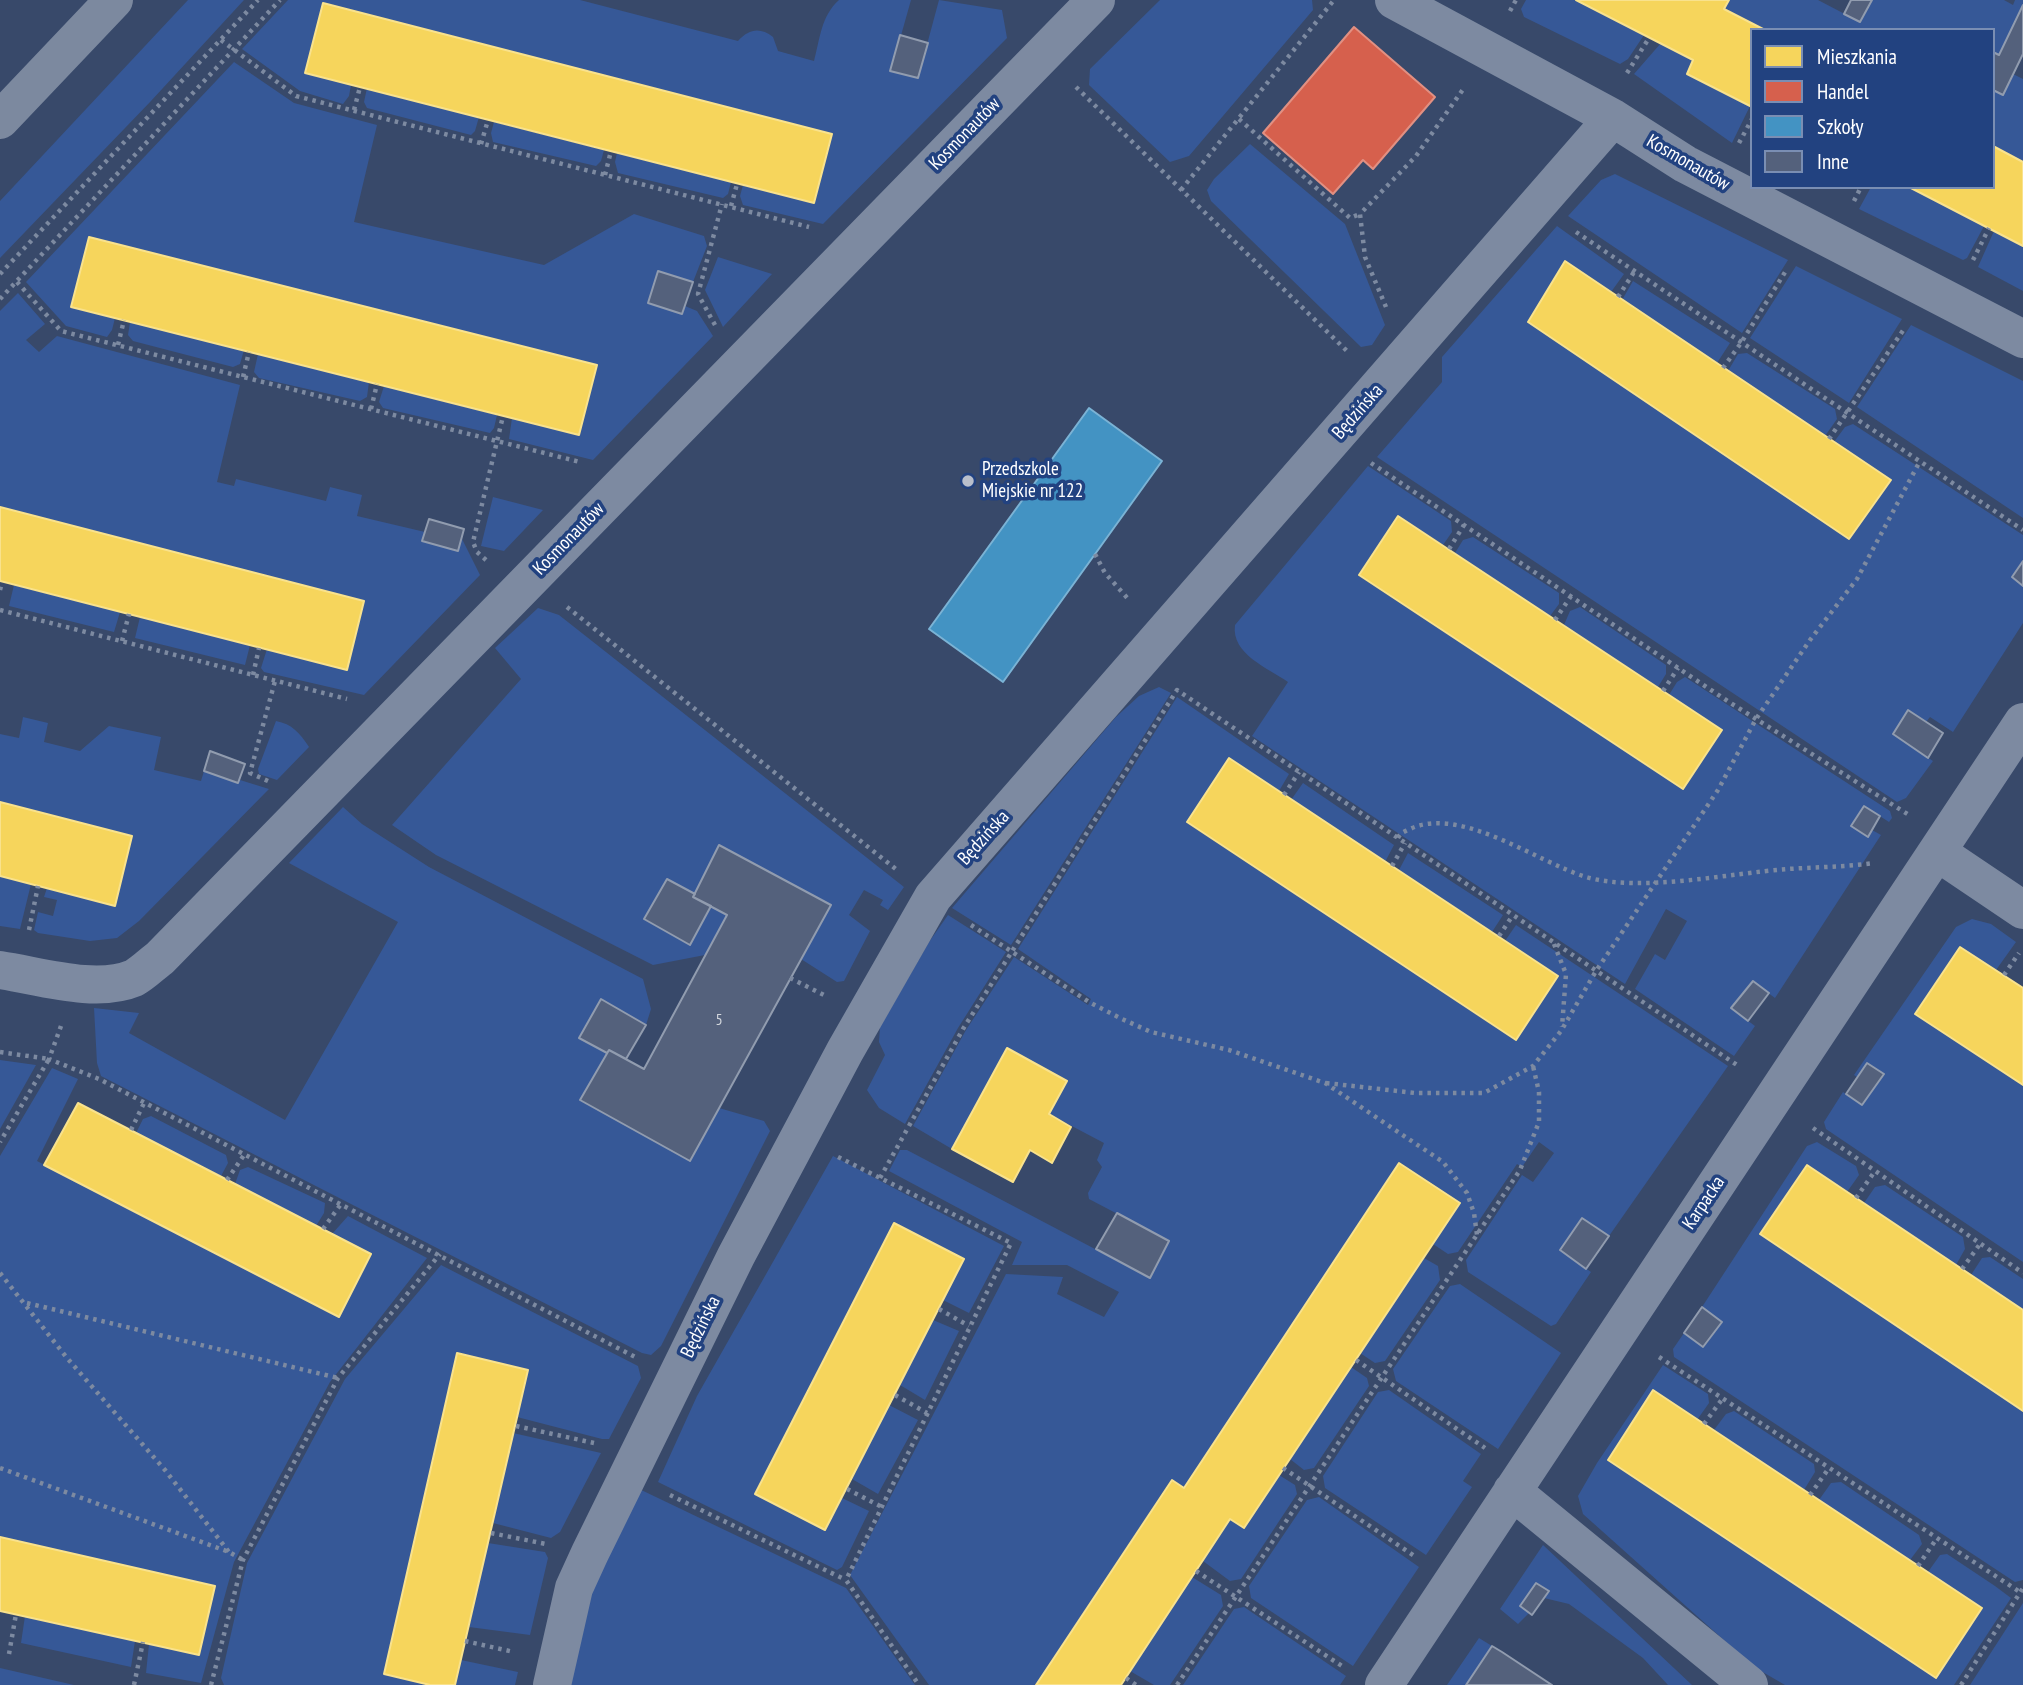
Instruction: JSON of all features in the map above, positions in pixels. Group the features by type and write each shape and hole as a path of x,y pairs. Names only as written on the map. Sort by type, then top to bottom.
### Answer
{"main road":[{"path":"0,120 114,0"}],"street":[{"name":"Kosmonautów","path":"0,970 99,985 117,984 137,976 160,958 1096,0"},
{"name":"Kosmonautów","path":"1394,0 1613,118 1685,164 2023,339"},
{"name":"Będzińska","path":"552,1685 574,1588 628,1474 736,1256 845,1051 933,897 1613,118"},
{"name":"Karpacka","path":"1384,1685 2023,722"},
{"path":"1937,852 2023,910"},
{"path":"1518,1484 1749,1685"}],"path":[{"path":"0,274 258,0"},
{"path":"0,299 280,0"},
{"path":"1181,190 1334,0"},
{"path":"1624,77 1649,38"},
{"path":"221,40 296,96 817,230"},
{"path":"1239,119 1350,218 1360,214 1416,156 1468,83"},
{"path":"354,110 360,87"},
{"path":"481,144 488,120"},
{"path":"1734,153 1750,123"},
{"path":"605,175 611,151"},
{"path":"732,206 737,184"},
{"path":"717,328 698,294 723,204"},
{"path":"1360,214 1364,257 1389,315"},
{"path":"1566,225 2023,530"},
{"path":"1968,270 1989,228"},
{"path":"1723,368 1741,344 1787,268"},
{"path":"1618,297 1634,272"},
{"path":"17,282 61,331 588,464"},
{"path":"118,345 124,320"},
{"path":"1829,439 1905,328"},
{"path":"243,377 248,352"},
{"path":"371,410 377,384"},
{"path":"492,567 477,552 473,542 503,416"},
{"path":"1368,461 1756,719 1910,815"},
{"path":"531,579 950,911 1089,1002 1151,1031 1228,1050 1325,1083 1415,1093 1483,1093 1533,1066 1562,1031 1596,971 1718,790 1756,719 1810,640 1857,579 1920,461"},
{"path":"1449,549 1464,525"},
{"path":"1094,554 1105,573 1135,606"},
{"path":"0,590 2,582"},
{"path":"1555,620 1571,596"},
{"path":"0,610 352,700"},
{"path":"122,641 129,614"},
{"path":"253,675 259,648"},
{"path":"1663,691 1678,668"},
{"path":"273,783 250,773 275,681"},
{"path":"880,1178 963,1029 1177,690 1743,1070"},
{"path":"1284,795 1299,772"},
{"path":"1398,838 1401,833 1434,822 1463,827 1509,844 1564,870 1605,882 1657,881 1878,863"},
{"path":"1392,866 1405,843"},
{"path":"27,941 38,886"},
{"path":"1499,936 1513,915"},
{"path":"1553,942 1566,974 1562,1031"},
{"path":"2004,975 2023,947"},
{"path":"790,978 829,998"},
{"path":"0,1142 49,1059 75,982"},
{"path":"0,1052 49,1059 99,1079 642,1360"},
{"path":"1177,1685 1520,1170 1539,1122 1539,1092 1533,1066"},
{"path":"1325,1083 1443,1161 1467,1193 1474,1213 1477,1235"},
{"path":"131,1130 144,1103"},
{"path":"1813,1128 2023,1273"},
{"path":"799,1138 1011,1243 846,1580"},
{"path":"227,1180 244,1155"},
{"path":"1856,1198 1875,1171"},
{"path":"323,1229 341,1204"},
{"path":"1962,1269 1980,1244"},
{"path":"211,1685 243,1560 338,1378 440,1254"},
{"path":"0,1273 229,1552"},
{"path":"26,1303 338,1378"},
{"path":"939,1309 969,1326"},
{"path":"1659,1357 2022,1592 1962,1685"},
{"path":"1356,1360 1518,1484"},
{"path":"895,1395 927,1413"},
{"path":"1704,1424 1723,1398"},
{"path":"516,1426 603,1445"},
{"path":"0,1468 229,1552 243,1560"},
{"path":"1283,1468 1452,1582"},
{"path":"1810,1494 1829,1468"},
{"path":"628,1474 846,1580 919,1685"},
{"path":"846,1489 881,1507"},
{"path":"491,1534 557,1546"},
{"path":"1918,1566 1937,1538"},
{"path":"1196,1571 1237,1595 1349,1671"},
{"path":"9,1654 16,1614"},
{"path":"466,1641 526,1655"},
{"path":"134,1685 143,1642"},
{"path":"1126,1678 1136,1685"}],"shaded area":[{"path":"188,0 244,0 0,258 0,201"},
{"path":"288,0 580,0 738,41 750,32 764,32 773,37 778,51 814,61 828,13 839,0 911,0 891,71 918,78 939,0 1002,10 1007,38 823,224 743,205 740,196 743,185 814,203 831,134 324,4 351,85 349,96 343,104 300,91 242,49"},
{"path":"1160,0 1312,0 1313,10 1189,156 1170,162 1089,85 1090,69"},
{"path":"1526,0 1576,0 1644,35 1628,59 1620,64 1524,17 1521,9"},
{"path":"1729,0 1818,0 1860,22 1872,0 2004,0 2013,5 2015,0 2023,0 1999,55 1995,53 1995,28 1761,28 1724,9"},
{"path":"1661,43 1693,60 1687,74 1750,106 1732,143 1634,74"},
{"path":"234,62 294,103 377,125 354,222 544,265 634,214 704,236 707,246 693,282 659,271 648,303 682,314 685,306 697,311 713,336 593,460 509,439 512,418 579,435 596,365 89,237 71,306 115,318 112,330 107,337 66,326 26,282"},
{"path":"2013,74 2023,79 2023,162 1995,147 1995,91 2003,95"},
{"path":"367,88 479,117 475,131 471,135 367,108 364,102"},
{"path":"494,122 604,150 601,161 596,166 493,142 491,133"},
{"path":"1250,144 1345,224 1385,325 1372,345 1361,347 1211,201 1207,190 1214,179"},
{"path":"617,153 731,182 728,194 723,198 618,173 615,162"},
{"path":"1615,174 1788,260 1742,333 1568,216 1601,180"},
{"path":"1870,189 1913,189 1984,226 1967,258 1963,260 1859,209"},
{"path":"1557,226 1624,274 1611,292 1565,261 1528,322 1849,539 1891,480 1834,442 1845,427 1853,424 2023,535 2023,561 2012,577 2023,586 2023,623 1953,732 1930,717 1926,722 1909,710 1893,734 1933,761 1906,798 1897,802 1377,457 1442,382 1442,357"},
{"path":"1994,231 2023,246 2023,291 1978,267"},
{"path":"718,257 772,274 723,327 705,290"},
{"path":"1796,266 1902,319 1849,403 1750,338"},
{"path":"1633,281 1730,343 1717,363 1622,300"},
{"path":"18,293 45,324 26,340 39,352 57,336 240,385 217,482 234,486 236,479 326,501 330,487 362,495 357,516 425,532 423,541 457,551 461,537 480,575 364,695 264,672 261,668 267,649 347,670 364,601 0,507 0,311"},
{"path":"130,322 244,350 240,364 233,367 133,341 128,335"},
{"path":"1911,325 2023,381 2023,518 1857,407"},
{"path":"1747,353 1835,409 1837,419 1825,436 1728,371 1738,354"},
{"path":"258,354 369,382 367,397 360,401 259,378 254,372"},
{"path":"384,386 497,415 494,428 490,433 383,408 379,402"},
{"path":"1368,466 1451,521 1452,532 1443,545 1398,516 1359,576 1683,789 1722,730 1669,695 1677,682 1685,677 1890,811 1892,818 1889,822 1864,806 1851,826 1868,836 1872,830 1881,835 1775,998 1752,981 1731,1008 1755,1026 1734,1056 1635,989 1655,954 1665,960 1687,921 1666,909 1625,984 1252,736 1288,682 1245,652 1235,635 1235,625"},
{"path":"493,497 543,510 504,551 481,546"},
{"path":"1473,537 1559,593 1559,604 1550,616 1455,553 1463,540"},
{"path":"14,585 120,612 114,632 9,606"},
{"path":"1580,607 1666,665 1666,674 1658,687 1564,625 1570,611"},
{"path":"538,608 559,615 904,887 888,910 880,905 883,900 864,890 849,915 870,931 844,981 837,982 801,959 830,905 719,845 695,894 667,880 644,919 690,945 711,906 727,915 705,955 653,965 436,855 392,825 521,679 495,648"},
{"path":"140,617 250,645 245,665 135,638"},
{"path":"1159,687 1171,693 1011,945 952,908 1116,717 1139,696"},
{"path":"1177,697 1289,774 1279,791 1229,758 1187,823 1515,1040 1505,941 1516,925 1728,1066 1609,1236 1582,1218 1560,1250 1591,1272 1556,1324 1551,1326 1468,1272 1466,1260 1522,1175 1533,1182 1554,1153 1539,1142 1522,1167 1517,1164 1458,1252 1448,1254 1433,1244 1184,1488 1171,1480 1036,1685 929,1685 850,1575 1006,1274 1063,1277 1057,1294 1104,1317 1119,1292 1067,1265 1012,1265 1022,1242 889,1171 900,1150 907,1150 1150,1278 1169,1241 1089,1199 1088,1193 1102,1167 1097,1160 1104,1143 1049,1114 1066,1081 1007,1049 952,1149 913,1126 966,1030 1014,957 1088,1005 1091,999 1018,949"},
{"path":"23,717 48,723 44,742 80,751 109,726 161,737 154,770 201,781 204,771 238,783 240,780 269,789 139,921 117,938 90,941 38,933 34,930 38,912 53,916 57,900 44,897 47,888 115,906 132,836 0,802 0,734 19,738"},
{"path":"276,721 295,730 309,747 277,780 259,774 258,769"},
{"path":"1303,783 1394,845 1385,862 1291,800"},
{"path":"343,807 362,824 429,867 643,979 651,1009 646,1025 601,999 579,1038 607,1053 580,1100 690,1161 719,1108 764,1121 770,1131 661,1346 651,1355 642,1353 101,1076 97,1063 94,1008 139,1013 129,1033 285,1120 398,922 289,863"},
{"path":"1408,853 1503,915 1492,932 1399,870"},
{"path":"0,876 31,884 20,929 0,926"},
{"path":"948,915 1006,952 958,1028 905,1124 879,1108 867,1090 885,1055 879,1042 880,1027 929,942"},
{"path":"1972,919 1991,924 2016,942 1996,970 1960,947 1916,1014 2023,1085 2023,1262 1826,1129 1824,1122 1843,1092 1862,1105 1883,1074 1867,1063 1857,1077 1854,1075 1956,927"},
{"path":"0,1060 36,1065 0,1129"},
{"path":"52,1068 78,1079 37,1161 338,1316 332,1234 348,1216 427,1258 330,1382 234,1562 201,1683 146,1673 149,1644 199,1655 215,1586 0,1537 0,1156"},
{"path":"151,1116 226,1155 228,1163 221,1176 136,1133 143,1119"},
{"path":"1817,1142 1856,1166 1859,1175 1847,1192 1806,1165 1760,1234 2023,1411 2023,1580 2015,1582 1674,1357 1673,1349 1684,1333 1704,1347 1722,1322 1702,1307 1807,1146"},
{"path":"833,1156 1004,1246 969,1313 943,1300 963,1259 893,1223 755,1493 825,1530 842,1498 869,1511 842,1567 837,1570 658,1482 697,1396"},
{"path":"248,1167 325,1203 324,1213 316,1226 235,1184 240,1170"},
{"path":"1885,1185 1963,1237 1965,1249 1956,1265 1864,1203 1875,1187"},
{"path":"1990,1257 2023,1279 2023,1310 1971,1275 1982,1258"},
{"path":"1424,1258 1438,1266 1440,1280 1385,1361 1375,1363 1360,1353"},
{"path":"441,1265 638,1366 641,1378 609,1439 602,1439 517,1417 528,1371 457,1353 385,1674 430,1685 224,1685 221,1678 247,1563 345,1379"},
{"path":"1460,1284 1561,1353 1498,1449 1396,1381 1393,1369 1450,1286"},
{"path":"933,1320 959,1331 925,1400 900,1385"},
{"path":"1663,1365 1708,1394 1709,1403 1697,1420 1653,1390 1608,1460 1936,1678 1982,1608 1928,1572 1940,1555 1947,1554 2011,1598 1954,1685 1785,1685 1754,1667 1583,1514 1578,1496"},
{"path":"1351,1367 1367,1378 1369,1386 1314,1468 1304,1470 1290,1459"},
{"path":"1389,1390 1481,1454 1463,1481 1472,1487 1426,1555 1325,1488 1323,1476 1378,1392"},
{"path":"889,1405 918,1420 878,1494 852,1479"},
{"path":"1734,1411 1814,1464 1815,1472 1804,1490 1714,1430 1726,1414"},
{"path":"513,1433 601,1453 560,1532 551,1538 493,1523"},
{"path":"1279,1475 1295,1485 1297,1494 1241,1579 1230,1581 1203,1561 1230,1519 1244,1528"},
{"path":"1841,1482 1919,1535 1922,1544 1910,1560 1819,1500 1831,1483"},
{"path":"635,1487 846,1588 915,1685 568,1685 590,1592"},
{"path":"1319,1497 1419,1567 1353,1666 1251,1598 1249,1586 1307,1500"},
{"path":"488,1543 545,1552 548,1558 530,1635 469,1627"},
{"path":"1543,1545 1692,1685 1668,1685 1643,1658 1569,1604 1544,1598 1549,1591 1537,1583 1520,1605 1529,1613 1518,1624 1500,1609"},
{"path":"1192,1577 1221,1595 1223,1606 1170,1685 1154,1685 1130,1671"},
{"path":"2023,1603 2023,1685 1970,1685"},
{"path":"1244,1607 1346,1676 1340,1685 1183,1685 1234,1609"},
{"path":"25,1616 135,1641 131,1667 21,1643"},
{"path":"1479,1638 1492,1646 1466,1685 1447,1685"},
{"path":"461,1660 518,1672 515,1685 455,1685"},
{"path":"0,1668 74,1685 0,1685"}],"building: Mieszkania":[{"path":"1576,0 1729,0 1724,9 1761,28 1750,28 1750,106 1687,74 1693,60"},
{"path":"323,3 832,134 814,203 305,73"},
{"path":"1995,147 2023,162 2023,246 1913,189 1995,189"},
{"path":"89,237 597,365 579,435 71,307"},
{"path":"1565,261 1891,480 1849,539 1528,322"},
{"path":"0,507 364,601 347,670 0,581"},
{"path":"1398,516 1722,730 1683,789 1359,575"},
{"path":"1229,758 1558,976 1516,1040 1187,822"},
{"path":"0,802 132,836 115,906 0,876"},
{"path":"1960,947 2023,988 2023,1085 1915,1014"},
{"path":"1007,1048 1067,1081 1049,1114 1071,1127 1052,1163 1030,1150 1013,1182 952,1149"},
{"path":"78,1103 371,1254 339,1317 44,1165"},
{"path":"1399,1163 1460,1203 1244,1528 1230,1519 1121,1685 1036,1685 1172,1480 1184,1488"},
{"path":"1807,1165 2023,1310 2023,1411 1760,1234"},
{"path":"894,1223 964,1259 825,1530 755,1494"},
{"path":"457,1353 528,1370 455,1685 430,1685 384,1674"},
{"path":"1653,1390 1982,1608 1936,1678 1608,1460"},
{"path":"0,1537 215,1586 199,1655 0,1611"}],"building: Handel":[{"path":"1354,27 1435,97 1373,169 1363,160 1333,194 1263,133"}],"building: Szkoły":[{"path":"1089,408 1162,461 1003,682 929,629"}],"building: Inne":[{"path":"1851,0 1872,0 1860,22 1844,14"},
{"path":"2023,5 2023,54 2003,95 1995,91 1995,53 1999,55"},
{"path":"900,35 928,43 918,78 890,71"},
{"path":"658,271 693,282 682,314 648,303"},
{"path":"429,519 464,529 458,551 422,541"},
{"path":"2023,561 2023,586 2012,577"},
{"path":"1908,710 1943,733 1928,758 1893,734"},
{"path":"210,751 245,764 238,783 204,771"},
{"path":"1864,806 1880,816 1868,837 1851,826"},
{"path":"719,845 831,905 690,1161 580,1100 609,1050 644,1069 727,915 693,897"},
{"path":"667,879 711,906 690,945 644,919"},
{"path":"1753,981 1769,993 1748,1021 1731,1008"},
{"path":"601,999 646,1025 626,1059 609,1050 607,1053 579,1038"},
{"path":"1867,1063 1884,1074 1862,1105 1846,1094"},
{"path":"1117,1213 1169,1241 1150,1278 1096,1249"},
{"path":"1582,1218 1609,1236 1586,1269 1560,1250"},
{"path":"1702,1307 1722,1322 1703,1347 1684,1333"},
{"path":"1536,1583 1549,1591 1532,1615 1520,1606"},
{"path":"1492,1646 1502,1652 1552,1685 1466,1685"}],"place":[{"name":"Przedszkole Miejskie nr 122","path":"968,481"}]}
